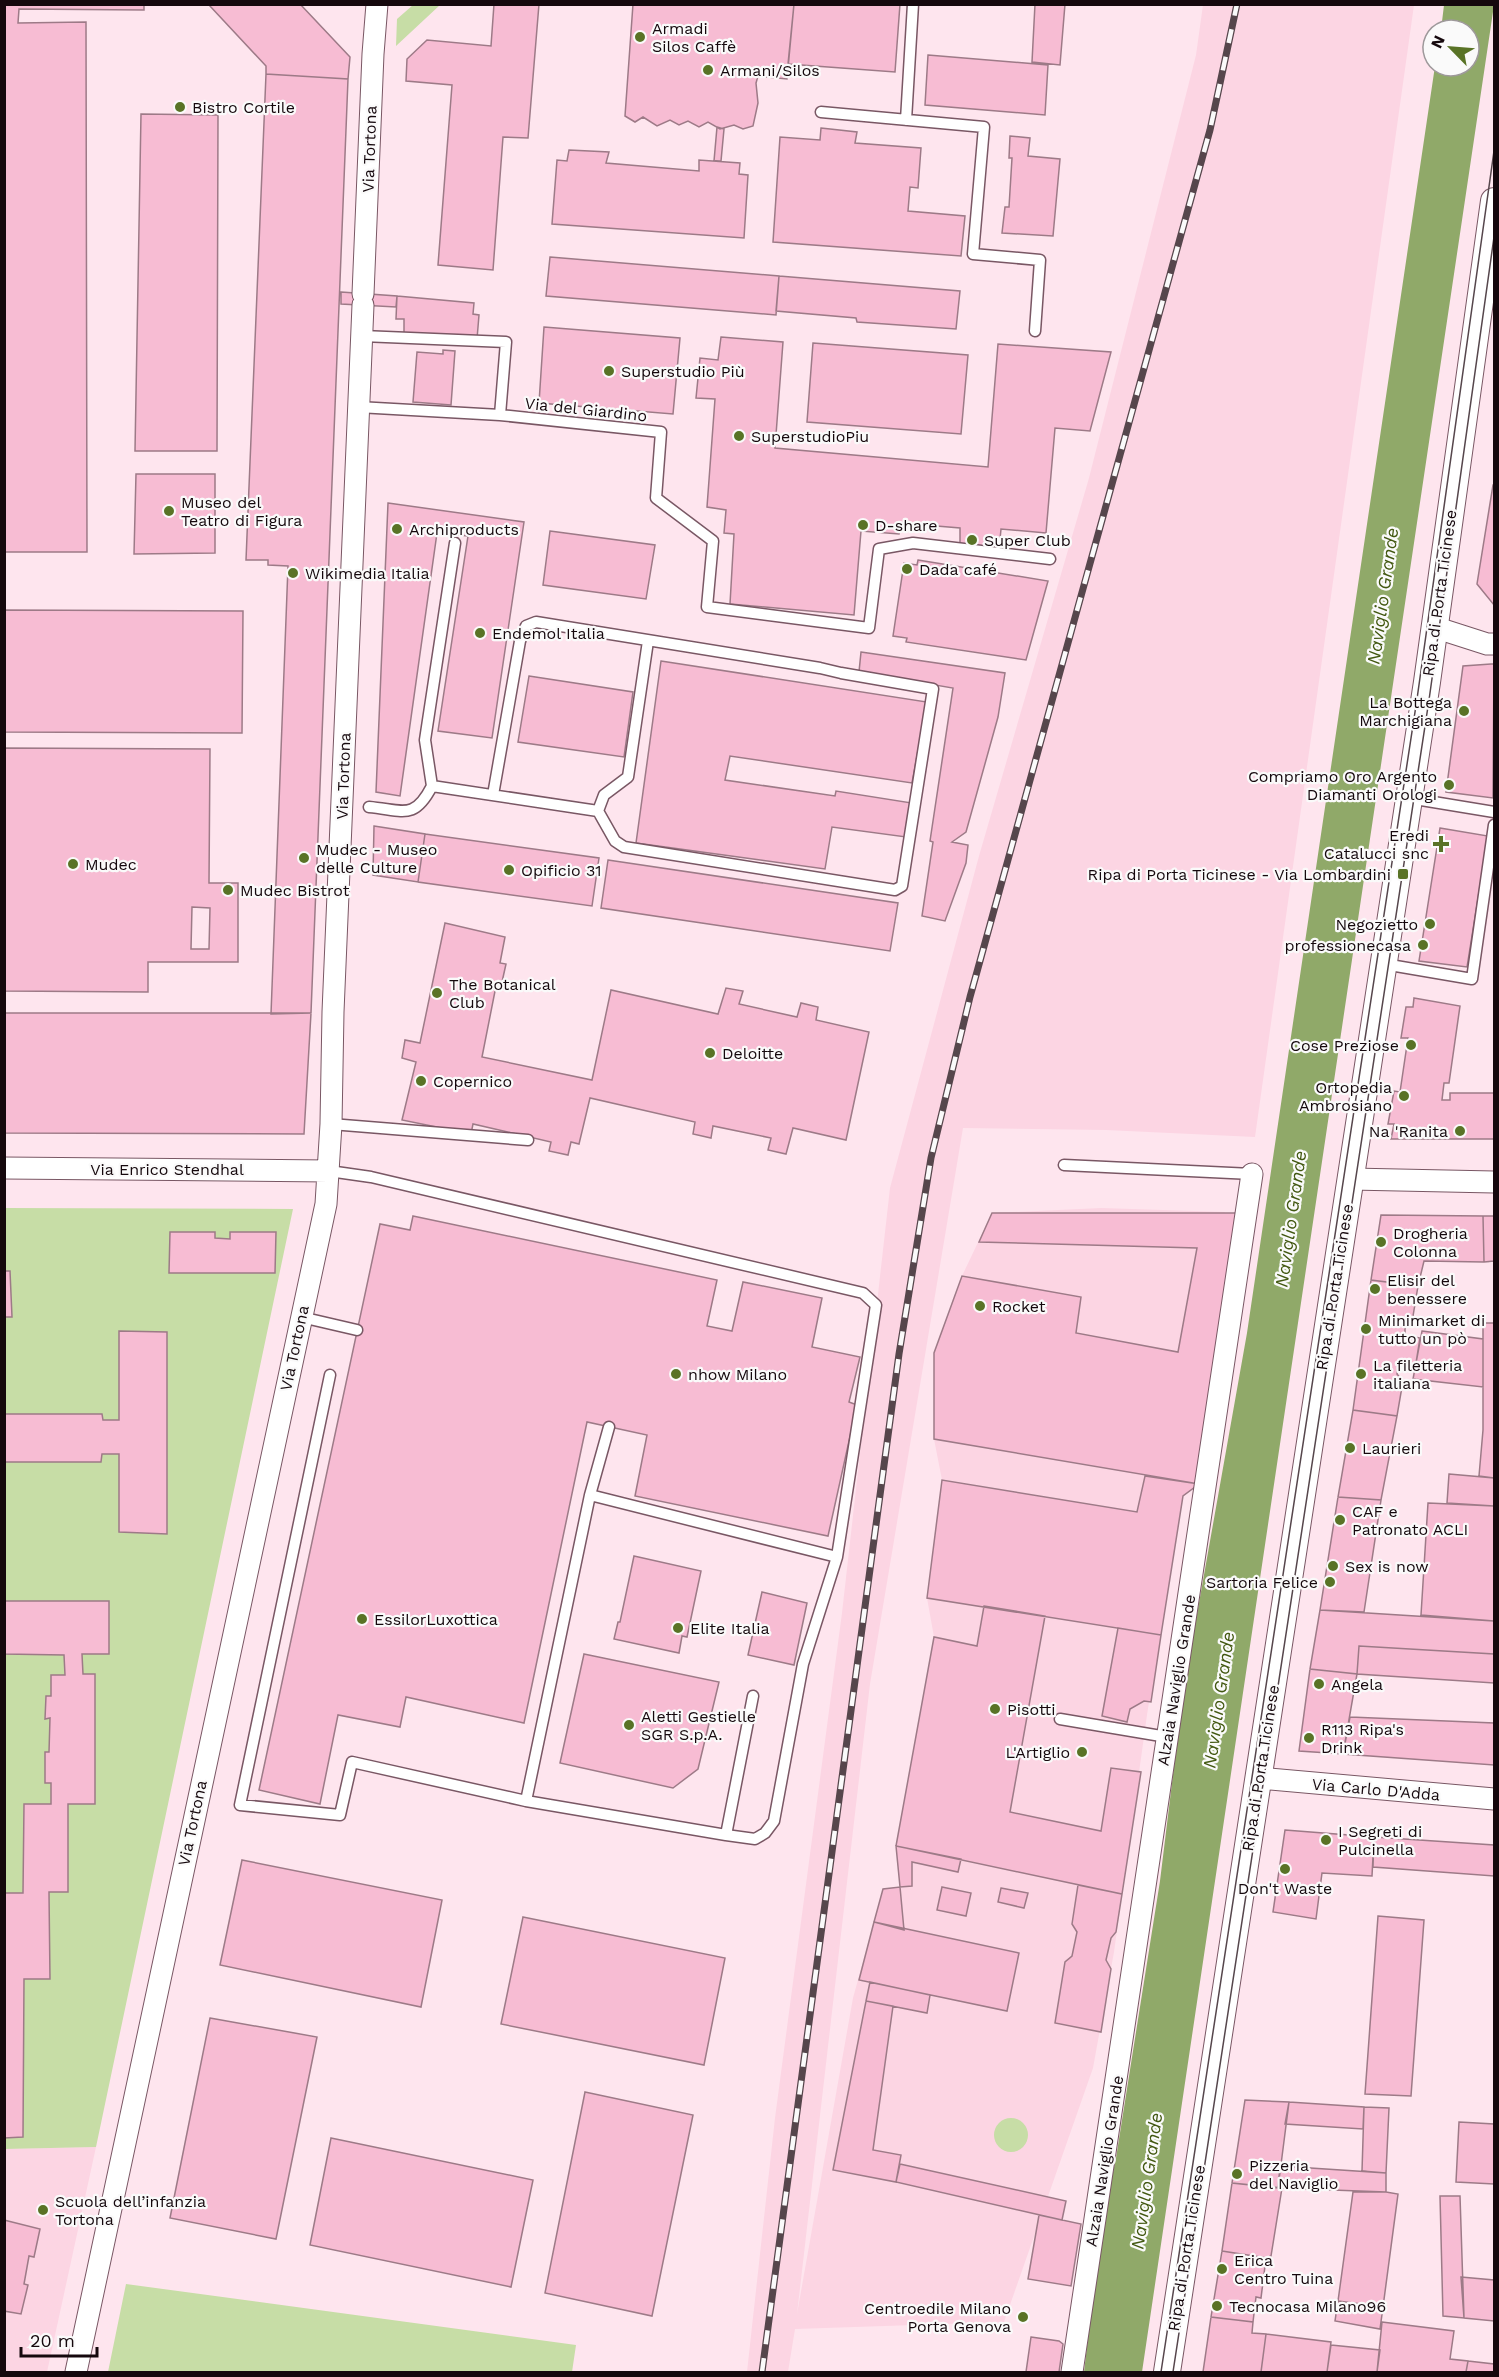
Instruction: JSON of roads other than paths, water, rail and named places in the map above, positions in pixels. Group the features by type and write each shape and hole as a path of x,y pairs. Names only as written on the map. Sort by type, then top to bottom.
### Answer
{"street":[{"name":"Via Tortona","path":"76,2373 326,1204 373,54 377,4"},
{"name":"Ripa di Porta Ticinese","path":"1167,2373 1409,798 1494,201"},
{"path":"1434,627 1486,644 1494,644"},
{"name":"Via Enrico Stendhal","path":"4,1168 329,1171"},
{"name":"Alzaia Naviglio Grande","path":"1072,2373 1252,1174"},
{"path":"1351,1179 1494,1182"},
{"name":"Via Carlo D'Adda","path":"1258,1778 1494,1799"}],"lane":[{"path":"906,120 913,4"},
{"path":"821,112 984,127 973,254 1040,260 1035,331"},
{"path":"362,336 506,342 500,415"},
{"name":"Via del Giardino","path":"358,407 500,415 661,432 656,498 713,541 707,607 869,628 879,549 913,543 1050,559"},
{"path":"369,807 409,811 418,808 432,786 425,740 454,543"},
{"path":"493,795 520,641 526,626 536,622 820,668 933,689 902,886 895,890 624,847 615,841 598,811"},
{"path":"598,811 604,795 628,777 648,641"},
{"path":"432,786 598,811"},
{"path":"1409,798 1494,812"},
{"path":"1384,964 1472,979 1494,825"},
{"path":"331,1124 528,1140"},
{"name":"Alzaia Naviglio Grande","path":"1064,1166 1252,1174"},
{"path":"329,1171 372,1177 863,1293 876,1305 837,1557 803,1664 774,1821 765,1833 756,1839 726,1835 526,1801 352,1762 340,1815 240,1805 330,1375"},
{"path":"301,1317 357,1330"},
{"path":"526,1801 590,1495 609,1427"},
{"path":"590,1495 837,1557"},
{"path":"726,1835 753,1696"},
{"path":"1060,1719 1167,1737"}],"water":[{"name":"Naviglio Grande","path":"1444,5 1494,5 1142,2372 1084,2372 1100,2235 1116,2158 1160,1881 1183,1693 1247,1333 1433,78 1481,78 1481,18 1442,18"}],"tram line":[{"path":"1161,2372 1417,699 1494,151"},
{"path":"1173,2372 1429,700 1494,237"}],"railway":[{"path":"762,2372 899,1354 931,1158 970,997 1210,130 1237,4"}],"place":[{"name":"Armadi Silos Caffè","path":"640,37"},
{"name":"Armani/Silos","path":"708,70"},
{"name":"Bistro Cortile","path":"180,107"},
{"name":"Superstudio Più","path":"609,371"},
{"name":"SuperstudioPiu","path":"739,436"},
{"name":"Museo del Teatro di Figura","path":"169,511"},
{"name":"D-share","path":"863,525"},
{"name":"Archiproducts","path":"397,529"},
{"name":"Super Club","path":"972,540"},
{"name":"Dada café","path":"907,569"},
{"name":"Wikimedia Italia","path":"293,573"},
{"name":"Endemol Italia","path":"480,633"},
{"name":"La Bottega Marchigiana","path":"1464,711"},
{"name":"Compriamo Oro Argento Diamanti Orologi","path":"1449,785"},
{"name":"Eredi Catalucci snc","path":"1441,844"},
{"name":"Mudec - Museo delle Culture","path":"304,858"},
{"name":"Mudec","path":"73,864"},
{"name":"Opificio 31","path":"509,870"},
{"name":"Ripa di Porta Ticinese - Via Lombardini","path":"1403,874"},
{"name":"Mudec Bistrot","path":"228,890"},
{"name":"Negozietto","path":"1430,924"},
{"name":"professionecasa","path":"1423,945"},
{"name":"The Botanical Club","path":"437,993"},
{"name":"Cose Preziose","path":"1411,1045"},
{"name":"Deloitte","path":"710,1053"},
{"name":"Copernico","path":"421,1081"},
{"name":"Ortopedia Ambrosiano","path":"1404,1096"},
{"name":"Na 'Ranita","path":"1460,1131"},
{"name":"Drogheria Colonna","path":"1381,1242"},
{"name":"Elisir del benessere","path":"1375,1289"},
{"name":"Rocket","path":"980,1306"},
{"name":"Minimarket di tutto un pò","path":"1366,1329"},
{"name":"nhow Milano","path":"676,1374"},
{"name":"La filetteria italiana","path":"1361,1374"},
{"name":"Laurieri","path":"1350,1448"},
{"name":"CAF e Patronato ACLI","path":"1340,1520"},
{"name":"Sex is now","path":"1333,1566"},
{"name":"Sartoria Felice","path":"1330,1582"},
{"name":"EssilorLuxottica","path":"362,1619"},
{"name":"Elite Italia","path":"678,1628"},
{"name":"Angela","path":"1319,1684"},
{"name":"Pisotti","path":"995,1709"},
{"name":"Aletti Gestielle SGR S.p.A.","path":"629,1725"},
{"name":"R113 Ripa's Drink","path":"1309,1738"},
{"name":"L'Artiglio","path":"1082,1752"},
{"name":"I Segreti di Pulcinella","path":"1326,1840"},
{"name":"Don't Waste","path":"1285,1869"},
{"name":"Pizzeria del Naviglio","path":"1237,2174"},
{"name":"Scuola dell’infanzia Tortona","path":"43,2210"},
{"name":"Erica Centro Tuina","path":"1222,2269"},
{"name":"Tecnocasa Milano96","path":"1217,2306"},
{"name":"Centroedile Milano Porta Genova","path":"1023,2317"}]}
